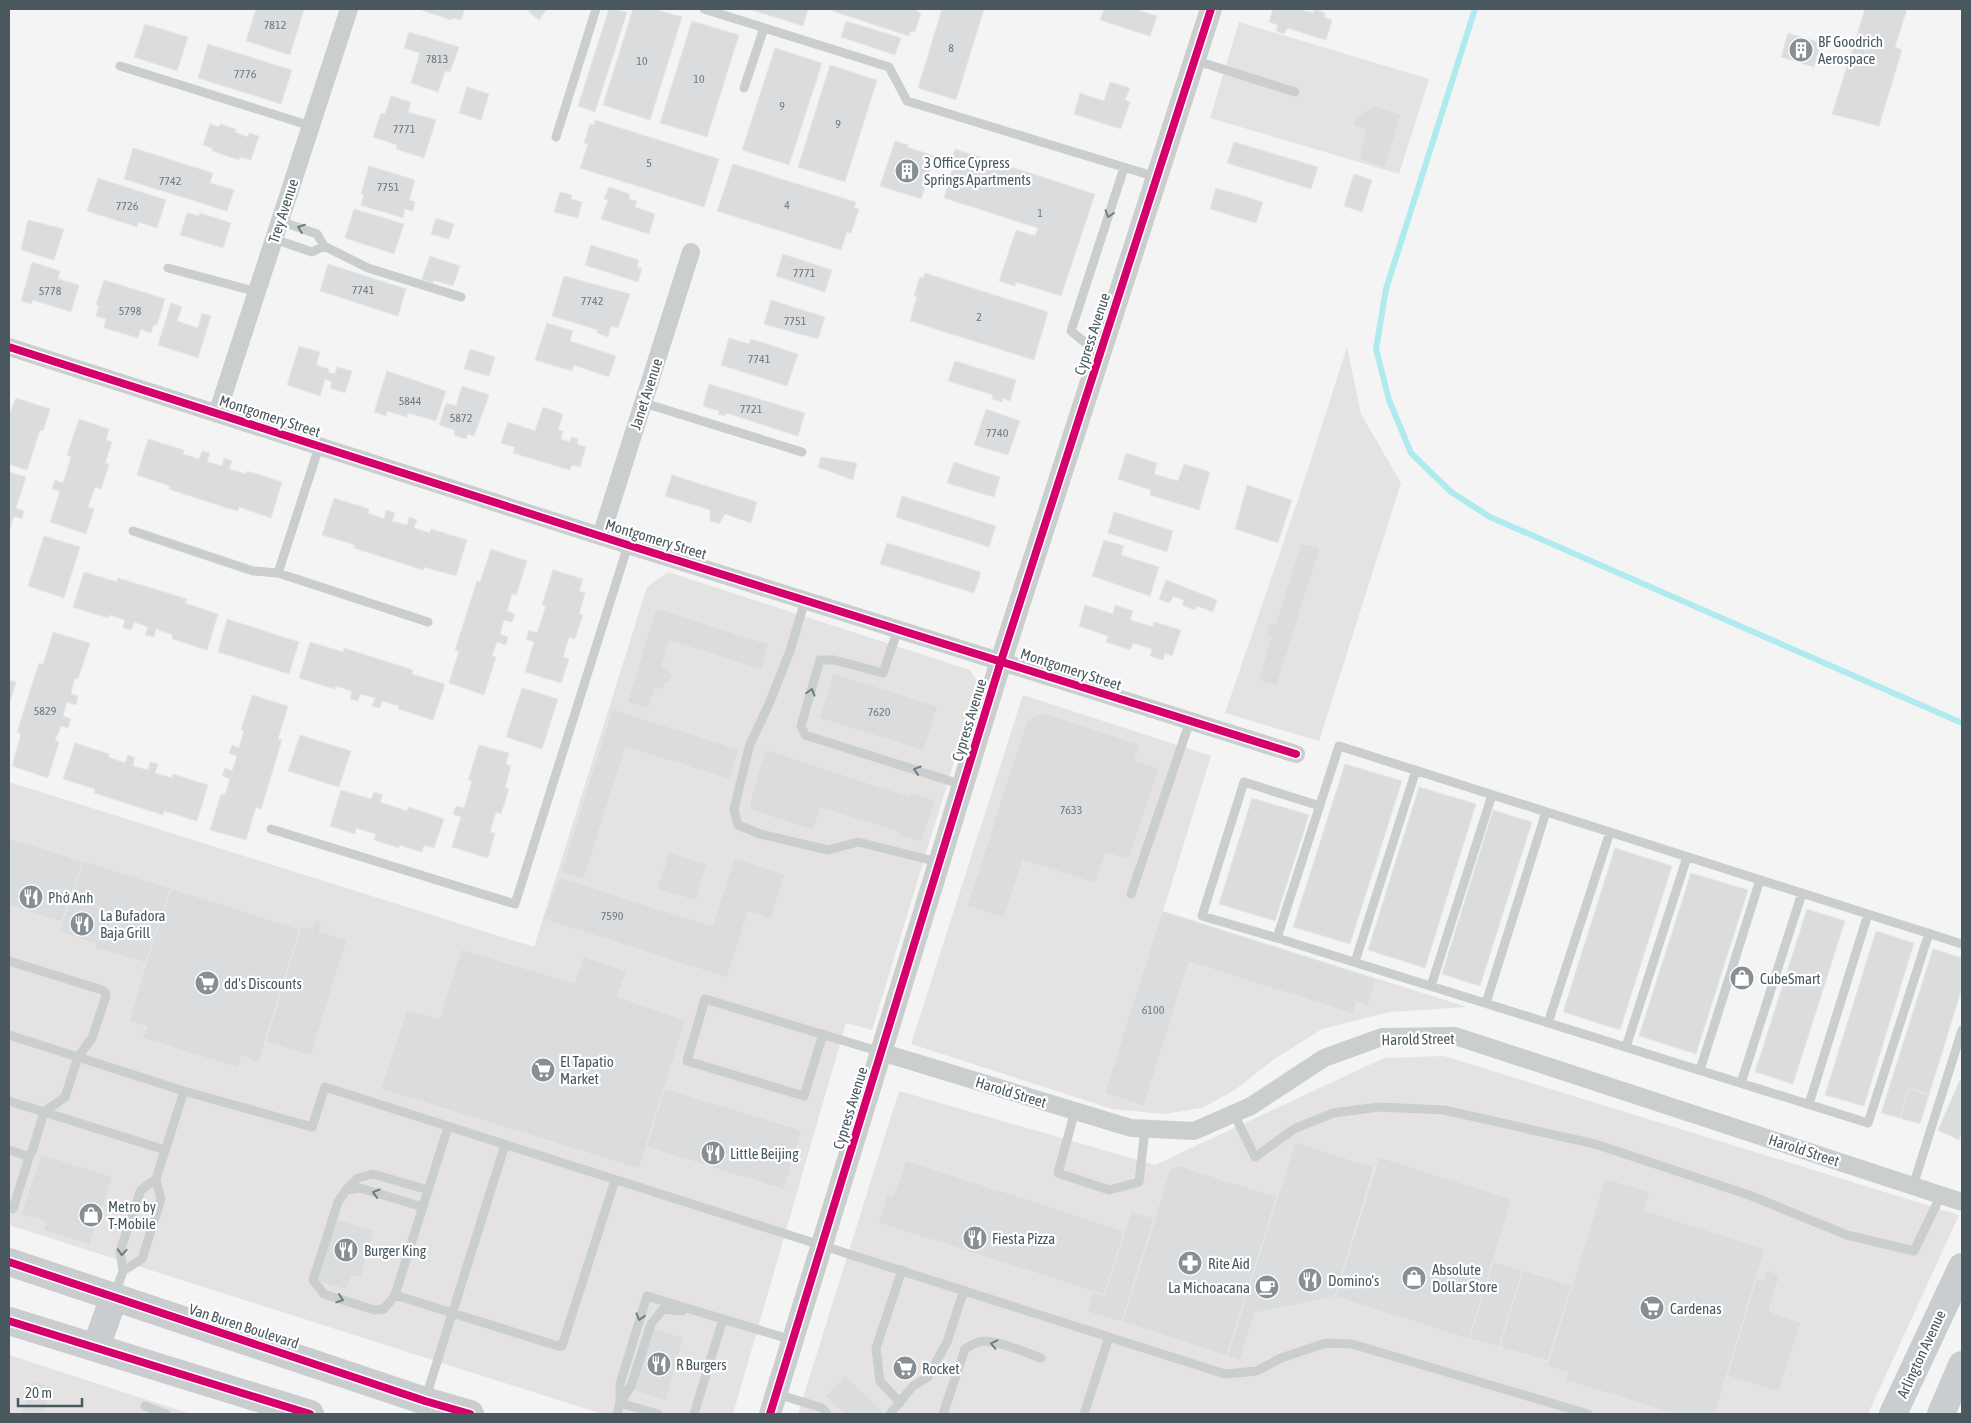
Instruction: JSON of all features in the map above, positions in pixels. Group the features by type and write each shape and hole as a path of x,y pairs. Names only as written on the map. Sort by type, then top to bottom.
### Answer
{"main road":[{"name":"Van Buren Boulevard","path":"9,1262 425,1401 470,1414"},
{"name":"Arlington Avenue","path":"1893,1414 1962,1267"},
{"path":"96,1347 114,1298"},
{"path":"9,1321 310,1414"},
{"path":"1941,1414 1962,1365"}],"street":[{"name":"Trey Avenue","path":"217,414 349,9"},
{"name":"Cypress Avenue","path":"774,1404 1001,661 1210,9"},
{"name":"Janet Avenue","path":"601,536 691,252"},
{"name":"Montgomery Street","path":"9,348 628,545 1296,754"},
{"name":"Harold Street","path":"881,1052 1131,1128 1194,1131 1251,1106 1324,1058 1382,1037 1455,1036 1962,1202"}],"lane":[{"path":"556,137 596,9"},
{"path":"704,9 889,67 907,101 1156,178"},
{"path":"744,88 764,28"},
{"path":"1194,60 1295,92"},
{"path":"120,66 311,126"},
{"path":"1100,355 1071,331 1124,168"},
{"path":"280,220 317,234 324,246 368,268 461,297"},
{"path":"274,239 312,252 324,246"},
{"path":"168,268 257,292"},
{"path":"644,403 802,452"},
{"path":"278,572 320,447"},
{"path":"133,531 254,571 278,572 428,622"},
{"path":"271,829 515,904 628,545"},
{"path":"805,600 790,651 770,704 750,744 734,809 738,825 760,834 828,850 858,842 940,862"},
{"path":"898,629 883,673 834,660 820,660 801,726 805,735 963,785"},
{"path":"1131,894 1190,721"},
{"path":"1277,938 1339,746 1962,944"},
{"path":"1355,962 1416,770"},
{"path":"1320,806 1244,782 1202,916 1868,1123 1928,934"},
{"path":"1431,986 1492,795"},
{"path":"1486,1003 1546,812"},
{"path":"1548,1023 1610,832"},
{"path":"1626,1047 1686,857"},
{"path":"1700,1070 1760,880"},
{"path":"1741,1083 1802,893"},
{"path":"1809,1104 1868,914"},
{"path":"9,961 105,992 106,996 92,1038 78,1058 65,1097 44,1112 13,1209"},
{"path":"823,1034 804,1096 687,1061 705,999 823,1034 881,1052"},
{"path":"1913,1186 1962,1030"},
{"path":"9,1035 184,1091 312,1127 325,1088 1225,1374 1257,1371 1281,1358 1326,1343 1352,1344 1588,1414"},
{"path":"123,1271 142,1259 161,1199 156,1179 184,1091"},
{"path":"9,1101 165,1150"},
{"path":"1234,1114 1255,1158 1294,1129 1333,1113 1378,1107 1444,1110 1595,1144 1749,1195 1847,1235 1914,1251 1941,1195"},
{"path":"1076,1112 1058,1173 1110,1190 1140,1182 1145,1129"},
{"path":"428,1190 372,1174 358,1178 346,1190 338,1202 313,1280 324,1294 374,1310 384,1308 395,1295 448,1127"},
{"path":"425,1401 505,1145"},
{"path":"9,1150 27,1156 30,1154"},
{"path":"114,1298 123,1271 120,1251 138,1198 141,1190 156,1179"},
{"path":"395,1295 452,1314 562,1346 615,1180"},
{"path":"346,1190 360,1188 423,1206"},
{"path":"900,1403 880,1380 876,1348 902,1270"},
{"path":"890,1414 913,1386 928,1377 947,1342 964,1290"},
{"path":"617,1414 620,1403 620,1384 647,1296 792,1340"},
{"path":"620,1403 631,1386 651,1324 663,1309 696,1312"},
{"path":"694,1414 723,1319"},
{"path":"1084,1414 1109,1337"},
{"path":"943,1414 964,1350 970,1346 980,1341 1041,1358"},
{"path":"620,1403 658,1414"},
{"path":"774,1404 822,1408 827,1414"},
{"path":"145,1406 166,1414"}],"shaded area":[{"path":"1239,22 1429,79 1399,174 1210,118"},
{"path":"1347,347 1361,414 1401,483 1319,741 1225,713 1299,497"},
{"path":"668,572 970,670 978,683 872,1030 846,1023 733,1414 602,1414 9,1225 9,782 534,947 647,587"},
{"path":"1023,695 1211,756 1163,911 1467,1007 1389,1012 1322,1029 1273,1060 1235,1090 1202,1108 1164,1114 1112,1109 911,1044"},
{"path":"1444,1056 1959,1215 1868,1414 798,1414 899,1091 1155,1165 1384,1058"},
{"path":"9,1355 191,1414 9,1414"}],"building":[{"path":"256,9 304,9 290,55 246,41"},
{"path":"418,9 465,9 461,20 452,18 451,20"},
{"path":"530,9 547,9 539,20 529,12"},
{"path":"609,9 627,12 595,112 578,106"},
{"path":"633,9 654,9 682,17 650,120 603,105"},
{"path":"748,9 808,9 803,26"},
{"path":"833,9 918,9 917,11 921,13 915,32 911,31 909,36 832,11"},
{"path":"942,9 984,9 956,100 918,88"},
{"path":"1104,9 1135,9 1157,16 1150,36 1100,20"},
{"path":"1273,9 1298,9 1313,13 1315,9 1325,13 1324,17 1332,20 1326,40 1287,28 1284,34 1276,31 1278,25 1269,22"},
{"path":"1865,9 1907,9 1895,47 1902,50 1879,126 1832,114"},
{"path":"692,21 739,35 707,137 660,123"},
{"path":"846,21 901,38 895,55 841,37"},
{"path":"145,24 188,37 177,71 134,57"},
{"path":"409,32 459,47 450,72 445,71 438,92 411,83 420,53 404,48"},
{"name":"BF Goodrich Aerospace","path":"1788,33 1821,43 1814,67 1781,57"},
{"path":"208,44 292,70 281,104 198,78"},
{"path":"775,48 822,63 789,165 742,150"},
{"path":"830,65 877,80 845,182 798,167"},
{"path":"1110,82 1130,88 1125,100 1130,102 1121,129 1074,114 1080,93 1104,101"},
{"path":"467,87 489,94 481,120 459,113"},
{"path":"391,96 411,102 408,112 436,120 424,158 396,149 397,145 373,137 381,113 385,114"},
{"path":"1375,106 1401,114 1385,168 1360,160 1361,156 1359,155 1366,130 1353,126 1356,116"},
{"path":"595,120 719,159 704,207 580,168 588,144 584,143 590,124 594,125"},
{"path":"210,124 219,127 220,124 236,129 235,132 248,137 249,133 259,136 251,160 240,157 239,160 212,151 212,148 203,145"},
{"name":"3 Office Cypress Springs Apartments","path":"895,141 935,156 921,199 880,186"},
{"path":"1234,142 1318,167 1311,189 1227,163"},
{"path":"133,148 213,173 210,183 234,190 227,211 124,179"},
{"path":"955,149 1095,194 1061,296 1016,282 1015,286 999,281 1016,230 1035,236 1038,228 944,198 952,170 949,169"},
{"path":"733,164 856,202 854,208 859,209 851,233 847,232 841,250 717,211"},
{"path":"369,166 415,180 409,200 415,202 413,211 405,209 403,218 361,205 364,194 361,194"},
{"path":"1354,174 1372,180 1362,212 1344,206"},
{"path":"98,178 166,200 157,228 138,222 137,227 87,211"},
{"path":"609,187 630,194 629,199 637,201 635,207 655,214 649,234 601,219 608,200 604,199"},
{"path":"1216,188 1263,202 1256,223 1210,209"},
{"path":"560,192 572,195 571,199 582,202 578,218 554,212"},
{"path":"354,209 404,224 394,254 345,238"},
{"path":"187,213 199,216 200,213 231,223 223,248 180,235"},
{"path":"436,218 454,224 449,239 431,234"},
{"path":"28,220 64,229 54,260 21,250"},
{"path":"591,245 639,260 637,267 642,268 638,282 585,265"},
{"path":"783,254 832,270 825,292 776,276"},
{"path":"430,256 460,266 453,286 434,280 433,283 422,279"},
{"path":"32,262 60,271 58,279 79,285 71,312 33,300 31,304 21,301"},
{"path":"328,264 406,289 398,316 320,291"},
{"path":"925,273 1048,312 1034,360 910,321 917,297 914,296 920,277 923,278"},
{"path":"564,276 630,294 618,328 611,326 608,337 597,333 598,330 552,316"},
{"path":"104,280 165,299 157,325 154,324 151,333 141,329 138,338 104,328 106,319 96,316 99,306 96,305"},
{"path":"771,300 825,317 818,339 764,324"},
{"path":"171,303 182,307 177,321 198,328 202,313 211,316 198,358 158,345"},
{"path":"547,323 573,331 570,341 616,356 609,377 574,365 572,371 535,360"},
{"path":"729,338 749,344 751,339 798,354 787,386 721,365"},
{"path":"299,346 320,352 316,365 329,369 328,372 335,374 337,367 352,371 345,393 330,388 332,382 325,379 320,396 287,385"},
{"path":"470,349 495,357 489,376 464,369"},
{"path":"955,361 1016,380 1010,401 1003,398 1002,402 992,399 993,395 948,381"},
{"path":"387,371 446,391 436,421 408,413 407,417 387,411 386,416 374,412"},
{"path":"709,384 805,413 798,436 726,413 725,416 718,414 719,411 703,406"},
{"path":"462,386 489,396 474,436 468,434 466,439 454,435 455,430 439,425 446,403 456,406"},
{"path":"16,398 50,409 43,431 40,430 27,470 9,464 9,416"},
{"path":"543,407 563,414 558,430 563,431 561,439 570,442 571,437 578,439 577,444 586,447 580,467 572,465 570,470 513,453 515,447 501,443 508,422 535,431"},
{"path":"986,409 1020,421 1008,455 974,445"},
{"path":"79,419 109,429 106,440 112,442 105,463 109,464 101,489 95,487 88,507 94,509 86,534 50,522 60,491 52,489 55,480 63,483 71,457 67,455"},
{"path":"148,439 184,450 183,454 199,459 202,451 210,453 207,462 222,466 224,458 232,461 229,469 246,474 247,471 282,482 271,518 239,507 238,511 227,508 169,489 170,486 137,475"},
{"path":"1126,453 1157,463 1154,474 1178,481 1184,464 1210,472 1199,510 1150,495 1151,490 1118,479"},
{"path":"821,457 857,463 853,480 818,467"},
{"path":"954,462 1000,477 994,497 947,483"},
{"path":"9,472 26,477 16,508 24,511 22,519 14,516 9,532"},
{"path":"672,475 757,502 751,523 725,514 719,524 710,521 710,510 665,496"},
{"path":"1247,485 1292,500 1278,543 1235,529"},
{"path":"902,496 996,526 989,547 896,517"},
{"path":"334,498 369,509 368,513 384,519 386,510 395,513 392,521 407,525 409,517 417,520 414,528 430,533 431,529 467,540 456,576 424,567 423,570 354,548 355,545 322,535"},
{"path":"1114,512 1173,531 1167,552 1108,533"},
{"path":"44,536 80,547 64,598 28,586"},
{"path":"1104,540 1124,546 1121,555 1159,567 1150,596 1092,576"},
{"path":"887,543 981,572 974,593 880,564"},
{"path":"1301,543 1320,548 1277,686 1258,680 1271,637 1266,635 1269,623 1275,625"},
{"path":"491,549 527,561 516,595 512,594 507,611 515,614 512,622 504,620 500,634 508,637 506,645 497,642 492,656 496,657 484,695 449,683 459,651 455,650 477,581 480,582"},
{"path":"553,570 583,579 579,591 585,593 579,614 583,615 575,639 569,637 563,657 569,659 561,683 525,672 534,642 526,639 529,630 537,633 546,606 542,605"},
{"path":"84,572 117,582 118,578 187,599 185,603 218,614 207,650 172,639 173,635 156,629 154,637 145,635 148,627 134,622 131,630 123,628 125,620 109,615 108,618 73,607"},
{"path":"1166,580 1217,600 1213,612 1197,606 1195,610 1182,605 1184,600 1173,596 1170,603 1159,599"},
{"path":"1085,605 1113,614 1115,605 1133,611 1130,620 1153,627 1154,622 1181,630 1172,656 1165,653 1163,660 1150,656 1152,649 1133,643 1130,650 1106,642 1108,636 1079,626"},
{"path":"656,608 769,644 762,670 670,641 662,667 671,669 670,673 673,674 670,683 666,682 664,690 655,688 648,709 627,702"},
{"path":"227,619 299,642 289,674 218,652"},
{"path":"53,632 90,643 78,679 75,678 73,684 71,694 78,696 76,705 67,702 63,716 71,719 68,728 61,726 55,740 59,742 48,778 12,766 21,734 17,732 39,663 43,665"},
{"path":"310,642 343,652 344,648 413,670 412,674 445,684 433,720 398,709 399,706 382,701 380,708 372,706 375,698 360,694 358,701 350,699 352,691 336,686 335,689 299,678"},
{"path":"833,673 938,706 924,751 819,718"},
{"path":"9,680 16,682 9,706"},
{"path":"522,688 558,699 542,749 506,737"},
{"path":"252,695 288,706 278,739 282,740 261,809 256,807 246,840 210,830 221,794 225,795 230,779 222,776 225,768 232,771 237,756 229,753 232,745 239,748 244,731 241,730"},
{"path":"612,709 739,749 730,780 626,747 584,879 561,872"},
{"path":"1038,714 1047,714 1140,744 1135,760 1159,768 1129,860 1106,853 1096,884 1023,860 1004,918 967,906 1026,722"},
{"path":"300,735 351,751 339,787 288,771"},
{"path":"75,743 109,754 108,757 125,763 128,755 135,758 133,766 148,770 150,762 158,764 155,773 172,778 173,774 208,785 197,821 164,811 163,815 94,793 95,789 63,779"},
{"path":"479,745 509,753 506,764 511,766 505,788 509,789 501,814 496,812 490,832 495,833 488,858 452,847 461,817 453,814 456,806 464,808 472,781 468,780"},
{"path":"765,749 909,796 910,792 935,800 922,843 897,835 898,832 821,808 813,831 751,810 749,805"},
{"path":"1345,764 1402,781 1350,944 1293,927"},
{"path":"1419,787 1476,804 1425,968 1368,950"},
{"path":"341,790 371,799 374,792 383,795 380,802 407,811 409,807 444,819 434,848 424,845 422,852 400,845 399,848 374,840 376,834 356,828 355,834 330,826"},
{"path":"1252,798 1309,815 1275,921 1219,904"},
{"path":"1493,810 1532,822 1480,986 1442,974"},
{"path":"9,838 83,861 62,922 9,905"},
{"path":"1615,848 1672,866 1620,1030 1563,1012"},
{"path":"669,852 707,864 696,901 657,889"},
{"path":"734,858 785,874 771,920 748,912 727,978 543,919 559,877 712,926"},
{"path":"83,861 171,888 146,963 95,948 96,944 59,932"},
{"path":"1691,873 1748,890 1696,1054 1639,1036"},
{"path":"171,888 300,929 259,1063 242,1056 238,1068 142,1038 147,1027 129,1021"},
{"path":"1807,909 1845,921 1793,1084 1755,1072"},
{"path":"1162,911 1376,979 1368,1006 1357,1002 1353,1014 1189,962 1144,1106 1106,1094 1105,1091"},
{"path":"314,919 322,922 319,931 347,940 311,1056 265,1042 300,929 302,926 312,929"},
{"path":"1876,931 1914,943 1864,1106 1825,1095"},
{"path":"461,949 574,983 584,956 627,971 617,996 686,1020 639,1169 380,1089 407,1009 439,1019"},
{"path":"1933,949 1962,958 1962,988 1929,1095 1909,1088 1900,1118 1881,1113"},
{"path":"1960,1080 1962,1082 1962,1133 1959,1140 1938,1130"},
{"path":"664,1088 802,1130 784,1190 646,1147"},
{"path":"1909,1088 1929,1095 1920,1124 1900,1118"},
{"path":"1295,1142 1374,1167 1335,1297 1255,1313 1240,1361 1227,1356"},
{"path":"41,1154 113,1177 90,1245 43,1230 46,1222 21,1214"},
{"path":"1379,1157 1512,1199 1469,1339 1335,1297"},
{"path":"906,1160 1125,1231 1104,1295 878,1223 887,1194 893,1196"},
{"path":"1181,1166 1277,1197 1227,1356 1122,1322 1170,1168"},
{"path":"1605,1178 1650,1192 1644,1210 1765,1249 1715,1414 1674,1414 1565,1380 1568,1373 1547,1366"},
{"path":"1131,1211 1155,1218 1122,1322 1087,1312 1093,1291 1104,1295"},
{"path":"333,1218 375,1230 361,1278 352,1276 347,1290 313,1280"},
{"path":"1493,1262 1523,1270 1499,1347 1469,1339"},
{"path":"1523,1270 1572,1285 1548,1361 1499,1347"},
{"path":"1767,1270 1780,1275 1769,1311 1801,1322 1779,1392 1727,1376 1756,1278 1763,1281"},
{"name":"R Burgers","path":"652,1328 684,1337 666,1401 634,1391"},
{"name":"Rocket","path":"910,1355 918,1364 901,1380 892,1372"},
{"path":"845,1375 886,1414 845,1414 825,1396"},
{"path":"32,1380 53,1387 43,1414 21,1414"}],"waterway":[{"path":"1475,9 1386,289 1376,349 1389,400 1411,453 1451,492 1490,517 1962,723"}],"cycle path":[{"path":"770,1414 1001,661 1211,9"},
{"path":"9,347 628,545 1296,754"},
{"path":"9,1262 425,1401 470,1414"},
{"path":"9,1321 310,1414"}],"place":[{"name":"BF Goodrich Aerospace","path":"1801,50"},
{"name":"3 Office Cypress Springs Apartments","path":"907,171"},
{"name":"Phở Anh","path":"31,897"},
{"name":"La Bufadora Baja Grill","path":"82,924"},
{"name":"CubeSmart","path":"1742,978"},
{"name":"dd's Discounts","path":"207,983"},
{"name":"El Tapatio Market","path":"543,1070"},
{"name":"Little Beijing","path":"713,1153"},
{"name":"Metro by T-Mobile","path":"91,1215"},
{"name":"Fiesta Pizza","path":"975,1238"},
{"name":"Burger King","path":"346,1250"},
{"name":"Rite Aid","path":"1190,1263"},
{"name":"Absolute Dollar Store","path":"1414,1278"},
{"name":"Domino's","path":"1310,1280"},
{"name":"La Michoacana","path":"1267,1287"},
{"name":"Cardenas","path":"1652,1308"},
{"name":"R Burgers","path":"659,1364"},
{"name":"Rocket","path":"905,1368"}]}
